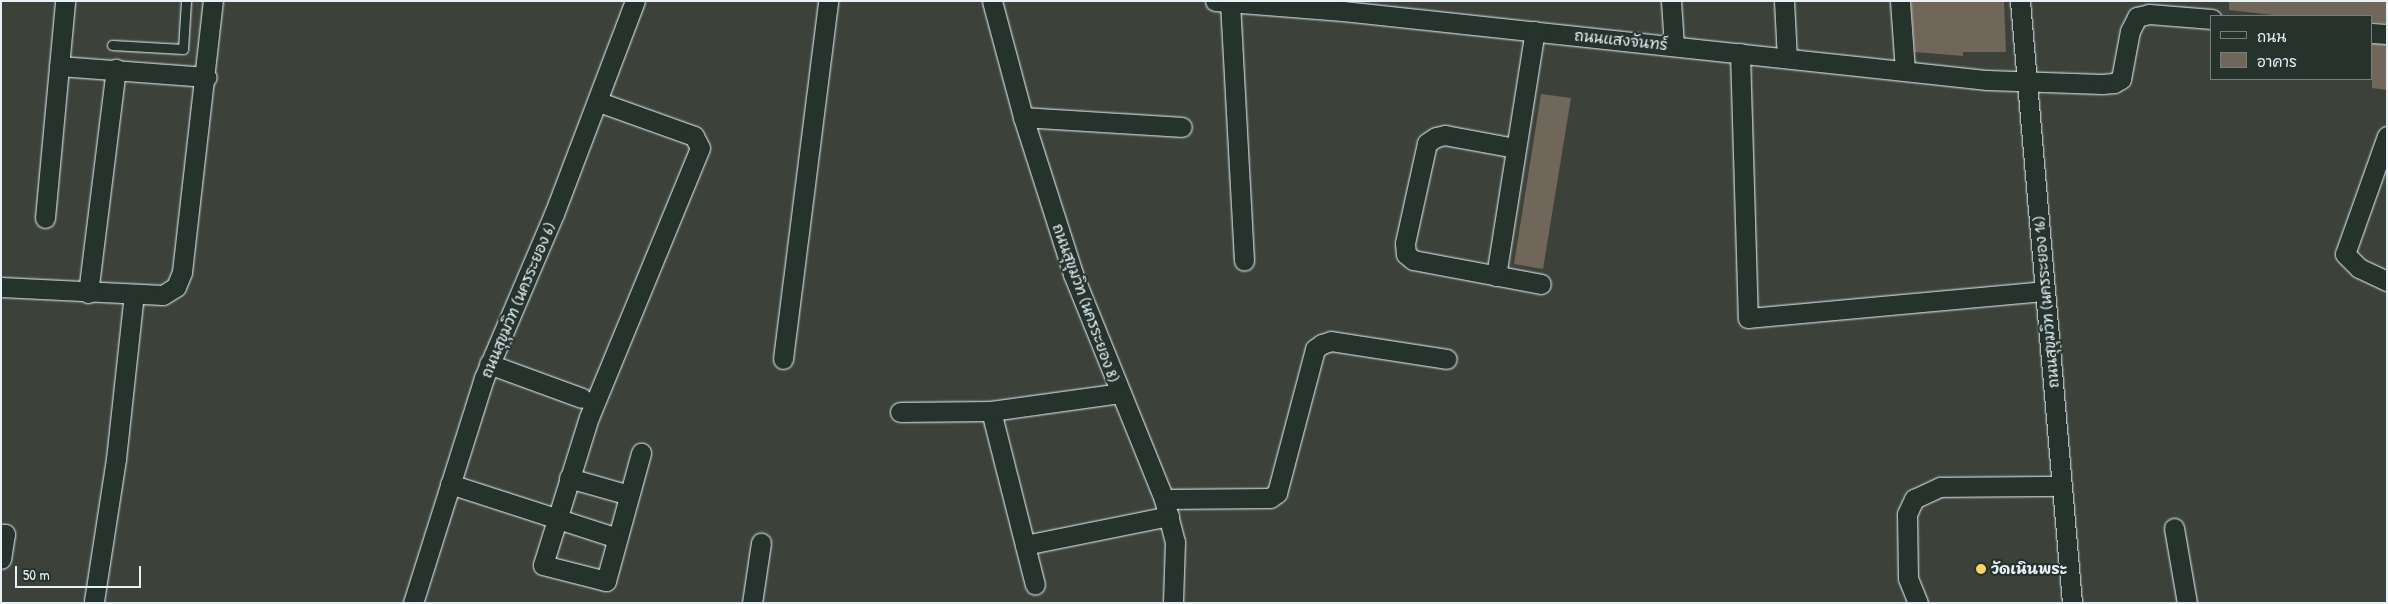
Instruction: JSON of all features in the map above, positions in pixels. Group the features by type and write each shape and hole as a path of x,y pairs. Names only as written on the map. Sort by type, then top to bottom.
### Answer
{"street":[{"path":"45,218 65,1"},
{"path":"1,287 88,293 163,294 176,287 182,272 207,77 213,1"},
{"name":"ถนนสุขุมวิท (นครระยอง 6)","path":"413,603 489,364 600,102 635,1"},
{"path":"783,359 828,1"},
{"name":"ถนนสุขุมวิท (นครระยอง 8)","path":"992,1 1023,117 1073,274 1166,508 1175,542 1173,603"},
{"path":"1671,1 1674,46"},
{"path":"1784,1 1786,58"},
{"path":"1900,1 1905,71"},
{"name":"ถนนสุขุมวิท (นครระยอง 16)","path":"2020,1 2072,603"},
{"path":"1222,2 1244,261"},
{"name":"ถนนแสงจันทร์","path":"1222,2 1535,31 1987,80 2114,83 2121,78 2124,70 2130,31 2137,17 2149,14 2210,19"},
{"path":"1496,276 1535,31"},
{"path":"2373,33 2387,34"},
{"path":"1740,53 1748,318 2045,292"},
{"path":"60,66 207,77"},
{"path":"88,293 116,69"},
{"path":"600,102 694,136 700,148 603,382 569,478 543,564 606,581 641,453"},
{"path":"1023,117 1182,127"},
{"path":"1515,148 1445,135 1427,143 1405,243 1406,254 1413,260 1541,284"},
{"path":"2387,136 2345,254 2358,268 2387,281"},
{"path":"94,601 116,459 134,294"},
{"path":"1024,544 1166,508 1270,498 1277,492 1315,349 1322,344 1331,341 1447,359"},
{"path":"489,364 582,398"},
{"path":"900,412 991,411 1120,393"},
{"path":"991,411 1035,585"},
{"path":"569,478 629,495"},
{"path":"450,484 557,520 618,538"},
{"path":"1918,603 1908,578 1907,514 1914,499 1940,487 2062,486"},
{"path":"2174,528 2187,603"},
{"path":"1,534 5,534 1,559"},
{"path":"752,603 760,543"}],"lane":[{"path":"112,45 183,49 186,1"}],"building":[{"path":"1911,1 2004,1 2006,52 1963,52 1963,56 1915,52"},
{"path":"2229,1 2387,1 2387,23 2373,22 2373,15 2273,15 2229,10"},
{"path":"2373,44 2387,45 2387,90 2372,88"},
{"path":"1541,94 1571,98 1543,269 1514,264"}],"place":[{"name":"วัดเนินพระ","path":"1981,569"}]}
